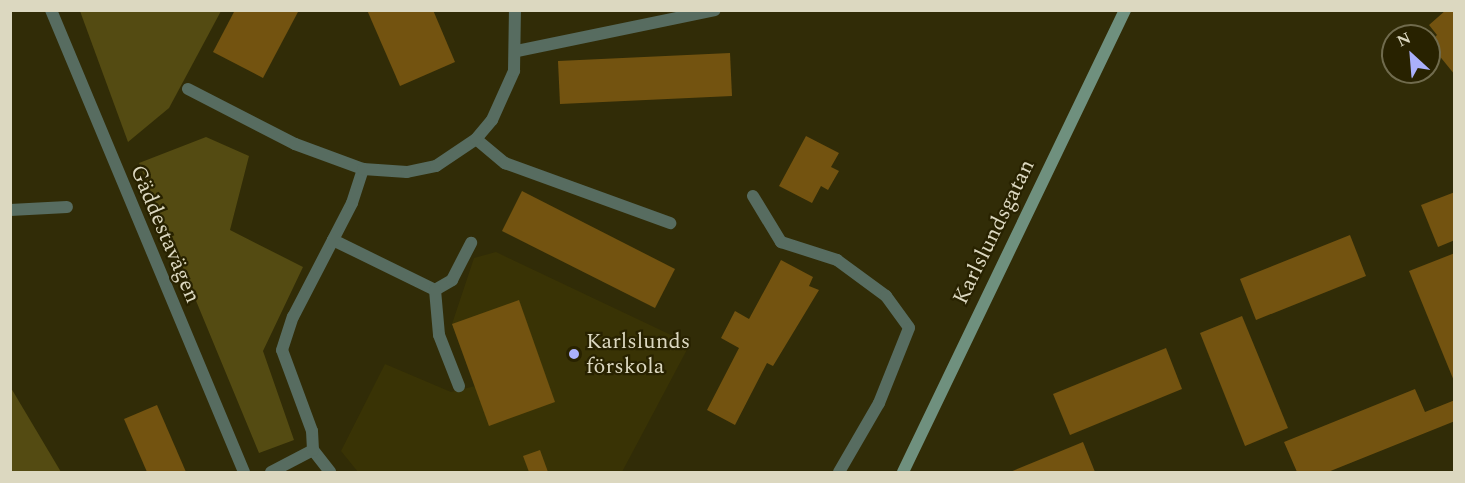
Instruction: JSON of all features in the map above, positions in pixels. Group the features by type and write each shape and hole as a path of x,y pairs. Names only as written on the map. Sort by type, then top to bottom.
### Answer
{"main road":[{"name":"Karlslundsgatan","path":"903,472 1125,10"}],"street":[{"name":"Gäddestavägen","path":"51,10 244,472"},
{"path":"188,89 296,144 363,169 407,172 436,166 476,139 508,90 517,51 515,10"},
{"path":"517,51 715,10"},
{"path":"476,139 505,163 670,223"},
{"path":"330,472 313,450 312,431 282,350 293,317 333,240 363,169"},
{"path":"753,196 781,242 837,260 886,296 909,328 879,403 839,472"},
{"path":"10,210 67,207"},
{"path":"333,240 435,290"},
{"path":"435,290 452,280 471,243"},
{"path":"435,290 439,335 459,386"},
{"path":"271,472 313,450"}],"shaded area":[{"path":"80,10 221,11 169,108 128,142"},
{"path":"206,137 249,156 230,230 303,267 263,351 294,440 259,453 139,163"},
{"name":"Karlslunds förskola","path":"496,252 690,344 622,472 358,472 341,451 385,364 451,392 475,386 452,324 474,258"},
{"path":"11,388 61,472 11,472"}],"building":[{"path":"235,10 299,10 263,78 213,52"},
{"path":"367,10 433,10 455,62 400,86"},
{"path":"1446,10 1455,10 1455,75 1441,58 1441,24 1430,24"},
{"path":"730,53 732,96 560,104 558,61"},
{"path":"806,136 839,153 831,167 839,171 828,190 821,186 812,203 779,186"},
{"path":"522,191 675,269 655,308 502,231"},
{"path":"1455,192 1455,240 1438,247 1421,205"},
{"path":"1350,235 1366,276 1256,320 1240,279"},
{"path":"1455,253 1455,380 1454,381 1409,271"},
{"path":"781,260 813,277 809,286 819,290 773,366 767,363 735,425 707,410 739,348 721,338 735,311 749,319"},
{"path":"519,300 555,402 489,426 452,324"},
{"path":"1242,316 1288,428 1245,446 1200,333"},
{"path":"1166,348 1182,389 1070,435 1053,394"},
{"path":"1415,389 1425,412 1455,400 1455,421 1328,472 1297,472 1284,442"},
{"path":"157,405 186,472 147,472 124,419"},
{"path":"1083,442 1095,472 1010,472"},
{"path":"540,450 548,472 529,472 523,456"}],"place":[{"name":"Karlslunds förskola","path":"574,354"}]}
